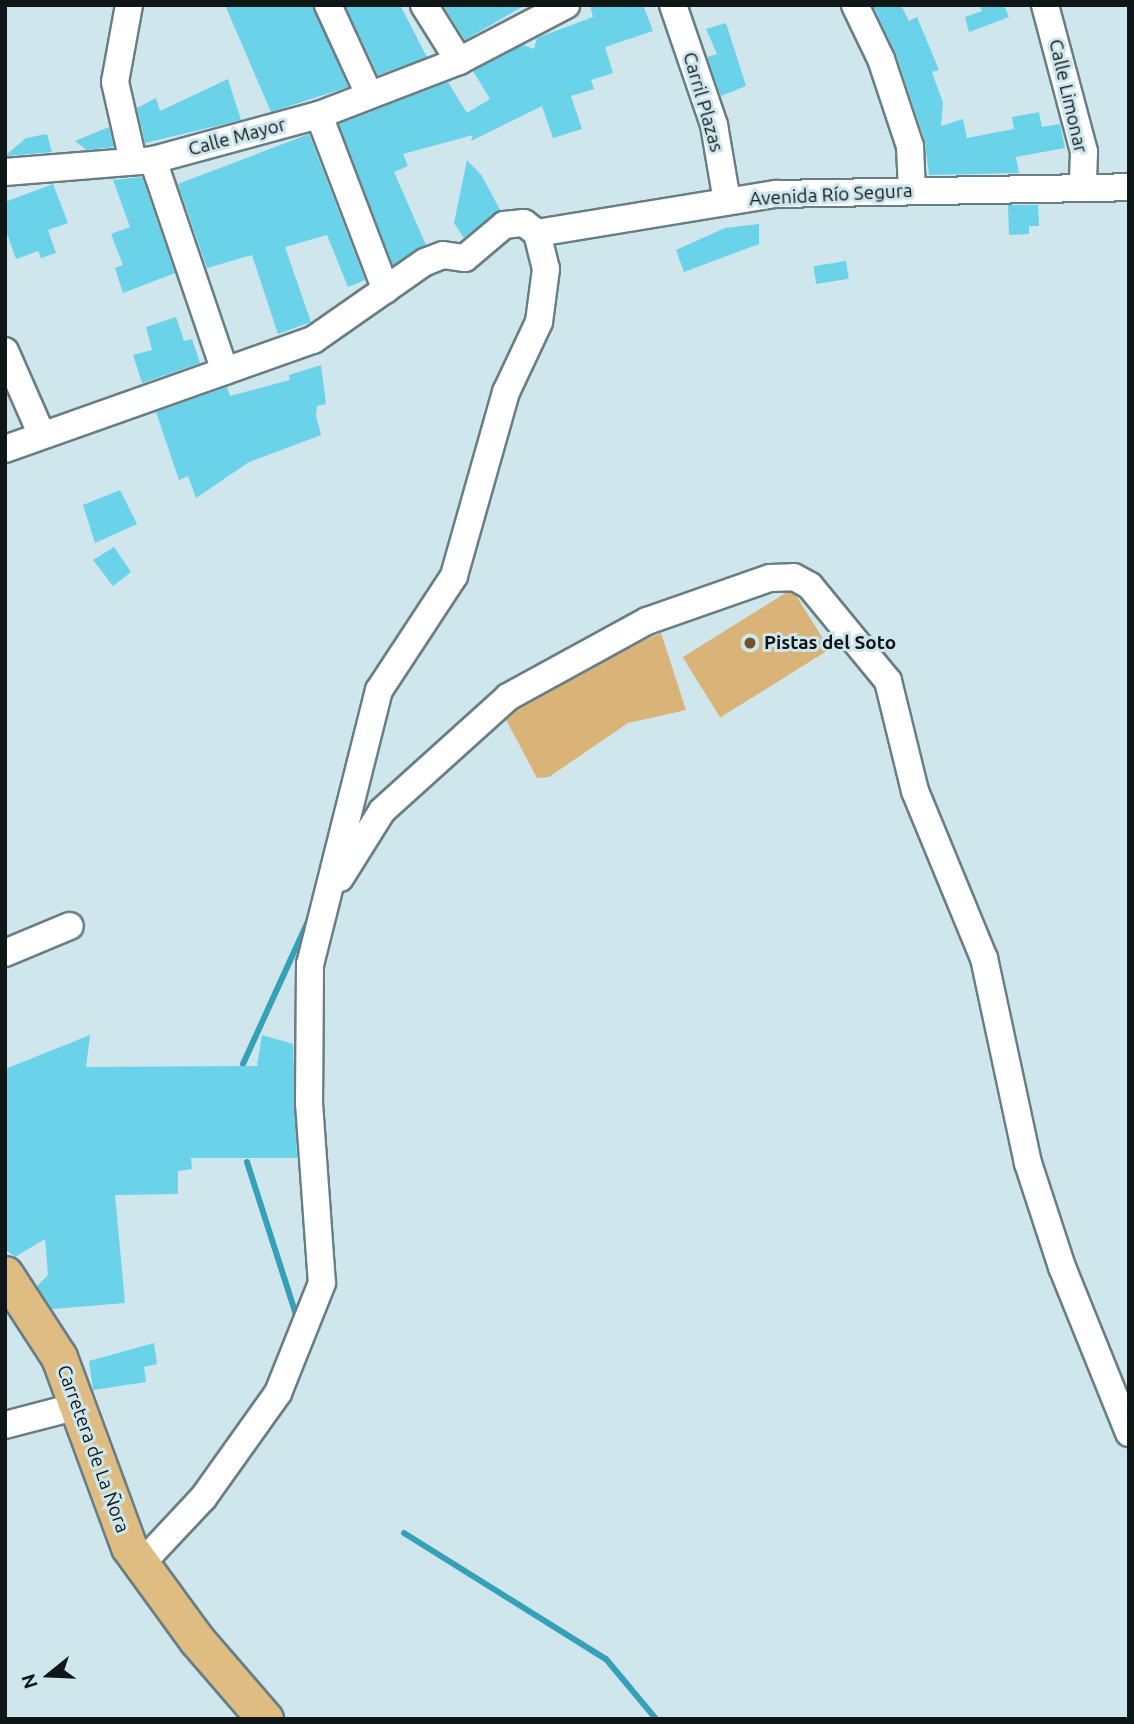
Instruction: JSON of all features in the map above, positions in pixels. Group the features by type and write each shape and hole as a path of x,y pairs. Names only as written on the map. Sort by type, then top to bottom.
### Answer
{"main road":[{"name":"Carretera de La Ñora","path":"5,1274 47,1335 78,1406 113,1513 140,1565 265,1719"}],"street":[{"path":"129,5 115,82 225,371"},
{"path":"328,5 369,94"},
{"path":"424,5 459,61"},
{"name":"Calle Mayor","path":"5,172 143,161 319,115 459,61 566,5"},
{"name":"Carril Plazas","path":"673,5 714,125 727,201"},
{"path":"855,5 881,60 910,146 912,191"},
{"name":"Calle Limonar","path":"1045,5 1084,152 1083,187"},
{"path":"319,115 386,290"},
{"name":"Avenida Río Segura","path":"537,233 776,194 1129,187"},
{"path":"5,449 41,433 313,340 434,258 465,258 516,221 537,233 547,269 539,322 506,392 454,576 379,690 310,964 309,1103 322,1283 278,1393 204,1497 140,1565"},
{"path":"5,351 41,433"},
{"path":"327,899 382,811 509,697 647,621 770,578 793,577 810,586 888,681 915,791 984,958 1028,1163 1062,1267 1129,1433"},
{"path":"5,953 70,926"},
{"path":"5,1425 78,1406"}],"shaded area":[{"name":"Pistas del Soto","path":"792,589 830,649 720,718 683,657"},
{"path":"661,633 686,710 628,723 549,777 537,778 504,716 558,678"}],"building":[{"path":"225,5 313,5 348,87 271,112"},
{"path":"345,5 400,5 427,57 378,75"},
{"path":"443,5 525,5 465,40"},
{"path":"590,5 643,5 653,31 605,47 613,73 591,80 594,89 571,96 582,129 553,138 542,106 471,141 473,135 403,154 408,166 394,172 426,245 393,265 339,124 448,82 467,113 490,99 473,71 523,45 534,49 537,38 593,17"},
{"path":"873,5 901,5 909,21 917,17 939,70 932,72 943,103 941,126 963,119 967,138 1014,129 1012,117 1039,112 1042,127 1060,124 1065,148 1016,157 1019,173 929,175 925,141 896,54"},
{"path":"979,5 1004,5 1009,17 969,32 965,17 982,11"},
{"path":"726,23 746,86 721,96 707,57 717,54 706,29"},
{"path":"228,79 241,120 145,143 137,108 156,98 160,111"},
{"path":"109,127 114,147 87,150 75,141"},
{"path":"47,134 52,152 5,156 26,138"},
{"path":"309,134 365,280 348,287 327,235 285,247 311,322 278,334 252,255 207,268 178,184"},
{"path":"467,160 482,176 500,210 464,238 454,223"},
{"path":"142,177 175,273 123,293 115,268 123,265 111,234 130,227 113,180"},
{"path":"53,184 68,223 48,230 56,253 41,258 38,251 16,259 5,228 5,202"},
{"path":"1008,205 1038,205 1039,226 1029,226 1029,234 1009,235"},
{"path":"759,224 759,244 684,272 676,250 725,228"},
{"path":"846,261 849,279 816,284 813,266"},
{"path":"176,317 184,341 192,339 200,363 142,383 133,355 152,350 146,327"},
{"path":"321,365 326,404 317,406 316,416 321,435 249,462 196,498 188,476 179,480 156,412 227,387 230,396 290,380 289,375"},
{"path":"120,490 137,524 95,543 83,505"},
{"path":"114,547 131,572 113,586 93,560"},
{"path":"90,1035 86,1067 257,1066 262,1035 293,1044 297,1158 191,1158 192,1169 178,1171 178,1194 115,1195 125,1303 52,1309 37,1286 48,1275 45,1239 15,1257 5,1249 5,1069"},
{"path":"154,1343 157,1364 144,1367 146,1382 93,1390 89,1361"}],"waterway":[{"path":"243,1064 309,919"},
{"path":"247,1162 296,1315"},
{"path":"404,1533 606,1659 656,1719"}],"place":[{"name":"Pistas del Soto","path":"750,643"}]}
